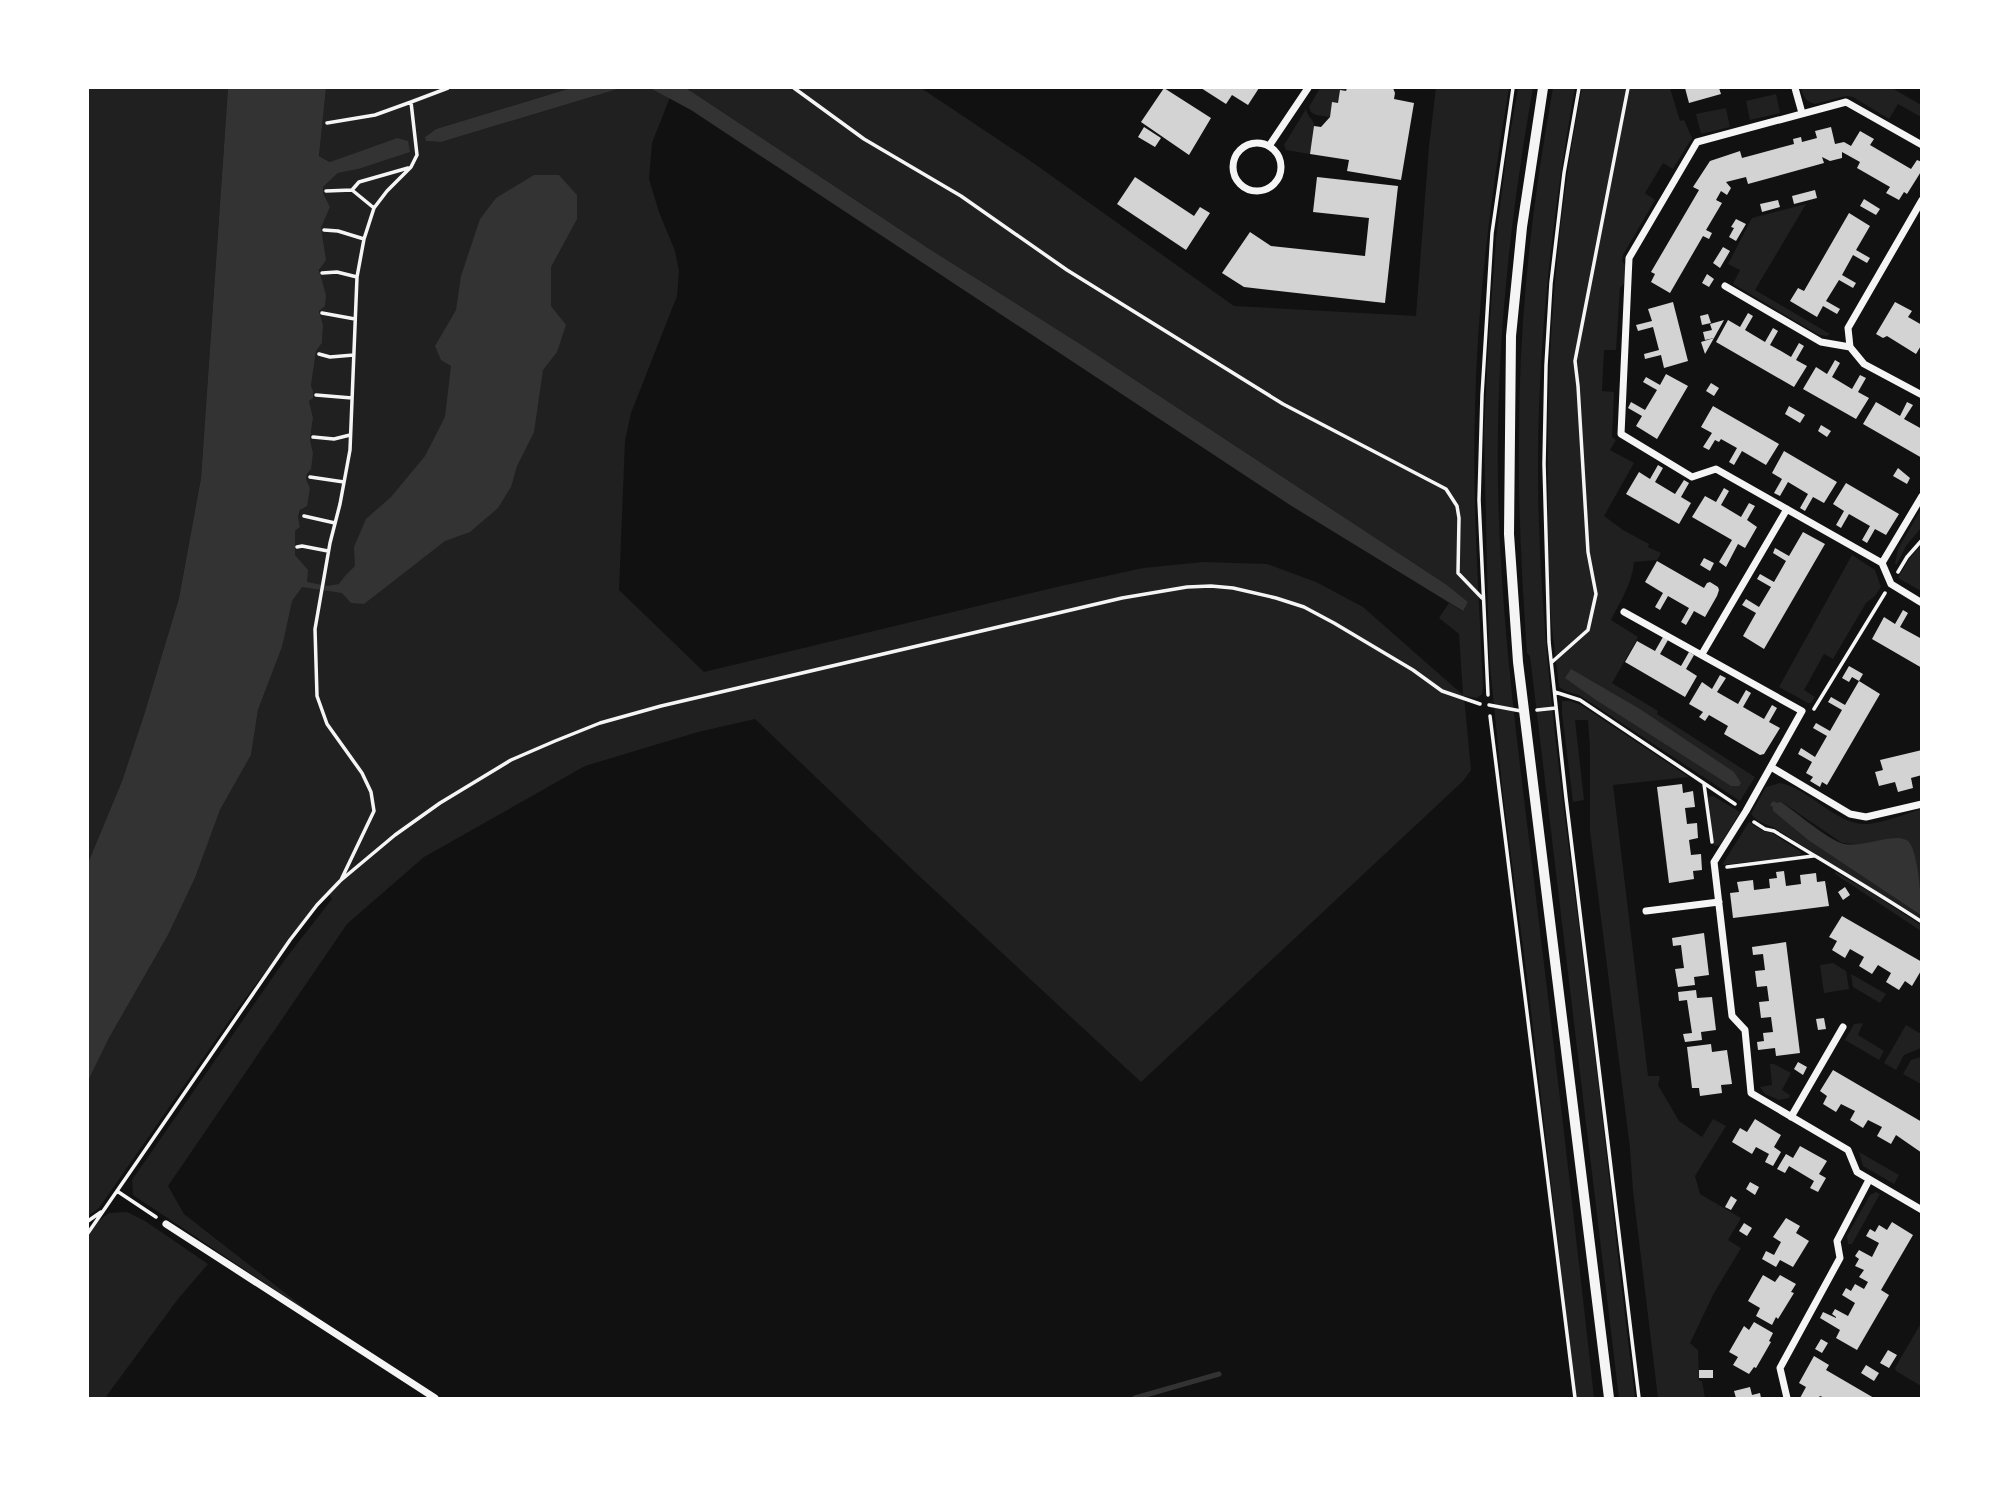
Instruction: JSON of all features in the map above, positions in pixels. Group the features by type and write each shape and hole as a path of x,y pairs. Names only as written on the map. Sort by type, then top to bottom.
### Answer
{"main road":[{"path":"1543,88 1522,227 1511,336 1509,534 1518,662 1609,1398"}],"street":[{"path":"1269,146 1308,88"},
{"path":"1795,88 1802,113"},
{"path":"1922,145 1846,102 1697,142 1629,258 1621,434 1692,477 1716,469 1882,563 1891,584 1922,603"},
{"path":"1253,143 1269,146 1280,158 1281,174 1271,187 1264,191 1249,190 1237,181 1234,173 1235,158 1239,151 1253,143"},
{"path":"1922,200 1848,328 1850,347 1864,364 1922,396"},
{"path":"1725,286 1821,342 1850,347"},
{"path":"1882,563 1922,496"},
{"path":"1702,654 1787,509"},
{"path":"1624,612 1802,711 1715,865 1732,1016 1745,1030 1751,1093 1848,1150 1857,1172 1922,1210"},
{"path":"1771,767 1850,814 1866,817 1922,804"},
{"path":"1646,911 1719,902"},
{"path":"1791,1117 1843,1027"},
{"path":"1787,1398 1780,1368 1840,1258 1837,1241 1869,1180"},
{"path":"166,1224 435,1398"}],"lane":[{"path":"1489,705 1524,711"}],"path":[{"path":"327,123 375,115 448,88"},
{"path":"794,88 864,139 961,196 1067,270 1272,397 1446,489 1457,506 1459,518 1458,573 1483,599"},
{"path":"1513,88 1492,233 1486,304 1479,469 1483,599 1489,705 1575,1398"},
{"path":"1579,88 1564,173 1551,283 1544,464 1546,574 1556,708 1639,1398"},
{"path":"1552,662 1588,630 1596,594 1588,552 1575,360 1628,88"},
{"path":"340,881 374,811 371,792 362,773 327,724 317,696 315,639 328,551 350,450 357,277 364,239 374,208 411,167 417,155 411,102"},
{"path":"352,190 359,182 411,167"},
{"path":"326,191 352,190 374,208"},
{"path":"324,230 364,239"},
{"path":"322,273 337,272 357,277"},
{"path":"322,313 355,319"},
{"path":"319,354 330,357 354,355"},
{"path":"316,395 352,398"},
{"path":"313,437 334,439 350,435"},
{"path":"310,477 344,482"},
{"path":"304,516 335,523"},
{"path":"1802,711 1814,710 1907,557 1922,540"},
{"path":"297,547 328,551"},
{"path":"88,1233 290,940 340,881 440,803 511,760 600,723 661,706 1156,592 1211,586 1256,593 1304,607 1413,670 1442,691 1471,702 1489,705"},
{"path":"1555,692 1580,701 1704,783 1765,829 1774,831 1922,922"},
{"path":"1524,711 1556,708"},
{"path":"1704,783 1715,865 1814,856"},
{"path":"117,1191 166,1224"},
{"path":"88,1221 103,1211"}],"shaded area":[{"path":"88,88 228,88 201,478 179,598 122,781 88,863"},
{"path":"228,88 326,88 319,156 330,162 397,138 408,141 410,152 338,173 323,187 330,207 321,228 326,260 319,270 326,295 325,306 319,311 323,325 322,343 316,351 311,386 313,398 309,401 313,418 310,439 313,453 311,469 306,479 310,488 307,506 300,510 298,517 300,527 295,531 295,555 308,570 307,582 327,586 339,584 355,566 354,547 366,519 391,497 425,456 445,417 451,366 441,360 435,346 456,310 461,276 480,219 496,198 534,175 559,175 577,195 577,219 551,267 551,306 566,325 557,352 543,370 534,432 517,466 511,487 498,508 470,532 445,541 364,604 351,603 342,593 302,587 292,601 282,647 258,710 251,755 220,810 195,878 168,935 109,1038 88,1081 88,863 122,781 179,598 201,478"},
{"path":"326,88 571,88 436,129 425,137 427,141 441,142 621,88 650,88 670,97 652,143 649,179 675,251 679,271 677,296 631,413 625,441 619,590 704,672 1061,586 1143,568 1203,562 1267,564 1316,582 1363,607 1463,695 1459,634 1439,618 1449,603 1462,611 1468,602 1447,585 686,88 921,88 1032,162 1234,306 1416,316 1436,88 1509,88 1486,248 1476,370 1474,480 1483,687 1482,694 1477,698 1464,696 1471,770 1463,781 1141,1082 755,719 698,732 585,766 424,857 347,924 168,1186 184,1214 316,1317 133,1195 132,1180 286,958 332,899 327,891 238,1008 99,1208 88,1216 88,1081 109,1038 168,935 195,878 220,810 251,755 258,710 282,647 295,555 295,531 300,527 298,517 310,488 306,479 313,453 310,439 313,418 309,401 316,351 322,343 323,326 319,310 326,295 320,277 321,228 330,207 323,187 338,173 358,169 397,138 331,162 319,156"},
{"path":"571,88 621,88 441,142 426,141 425,137 436,129"},
{"path":"650,88 686,88 1447,585 1468,602 1463,611 1290,505 691,110"},
{"path":"1320,88 1347,88 1346,91 1340,91 1338,103 1332,103 1330,117 1316,115 1309,107"},
{"path":"1518,88 1533,88 1508,265 1499,383 1498,502 1501,562 1513,701 1594,1398 1576,1398 1503,795 1489,656 1484,431 1488,347 1496,239"},
{"path":"1553,88 1575,88 1560,179 1544,317 1538,456 1542,590 1554,724 1635,1398 1619,1398 1525,626 1519,491 1521,348 1533,217"},
{"path":"1582,88 1670,88 1680,121 1684,120 1692,138 1673,169 1663,163 1645,193 1655,200 1623,255 1622,261 1626,266 1625,282 1620,288 1616,350 1604,350 1602,391 1614,392 1612,437 1616,440 1610,450 1634,463 1604,516 1661,553 1657,560 1634,562 1628,585 1611,620 1638,637 1612,683 1755,777 1740,801 1579,695 1559,687 1548,570 1549,389 1559,238"},
{"path":"1801,88 1892,88 1921,105 1921,117 1898,104 1889,119 1853,97 1846,96 1815,104 1805,98"},
{"path":"1776,94 1780,113 1750,120 1746,101"},
{"path":"1726,108 1730,127 1701,134 1696,114"},
{"path":"1306,109 1314,127 1310,154 1286,150 1284,145"},
{"path":"1806,204 1755,290 1830,334 1827,336 1819,335 1733,284 1740,270 1728,264 1752,218"},
{"path":"1921,509 1921,528 1895,564 1898,549"},
{"path":"1921,545 1921,591 1898,578"},
{"path":"1852,555 1875,570 1881,587 1866,603 1833,659 1824,654 1804,690 1815,697 1808,703 1779,687"},
{"path":"1571,669 1640,709 1734,772 1741,783 1739,786 1731,786 1596,700 1565,678"},
{"path":"1562,701 1581,705 1689,777 1613,785 1648,1076 1660,1076 1658,1085 1679,1121 1702,1137 1713,1119 1726,1126 1695,1176 1700,1194 1741,1218 1728,1240 1741,1248 1714,1293 1690,1343 1698,1350 1699,1381 1702,1381 1705,1398 1658,1398 1590,831 1588,720 1575,720 1584,800 1573,802"},
{"path":"1780,783 1802,792 1846,820 1857,823 1882,822 1921,809 1921,894 1915,861 1855,844 1842,843 1782,802 1773,807 1773,811 1808,840 1921,914 1921,920 1754,817 1751,814 1766,787"},
{"path":"1713,796 1740,812 1720,845 1714,846 1708,797"},
{"path":"1773,801 1781,802 1821,832 1844,844 1898,838 1908,841 1917,865 1921,915 1808,840 1773,811 1770,805"},
{"path":"1749,822 1801,852 1800,856 1722,865"},
{"path":"1835,874 1921,925 1921,931"},
{"path":"1833,963 1846,971 1849,989 1824,993 1820,965"},
{"path":"1851,974 1886,994 1880,1003 1853,987"},
{"path":"1863,1023 1858,1035 1884,1051 1879,1060 1845,1040 1854,1024"},
{"path":"1906,1025 1921,1034 1921,1048 1904,1055 1896,1070 1884,1063"},
{"path":"1922,1057 1921,1084 1903,1074 1911,1060"},
{"path":"1770,1064 1791,1073 1782,1090 1790,1095 1789,1098 1779,1100 1765,1094 1760,1087 1772,1085"},
{"path":"1859,1152 1899,1175 1894,1184 1863,1166"},
{"path":"1876,1192 1880,1194 1852,1244 1848,1244 1847,1236 1870,1195"},
{"path":"127,1212 145,1221 208,1264 178,1299 105,1398 88,1398 88,1229 109,1213"},
{"path":"1921,1323 1921,1386 1895,1368"}],"building":[{"path":"1164,88 1211,118 1189,155 1141,122"},
{"path":"1201,88 1259,88 1248,105 1232,95 1226,104"},
{"path":"1347,88 1393,88 1394,99 1414,103 1401,180 1347,171 1349,160 1310,154 1314,126 1321,127 1330,117 1332,102 1338,103 1340,90 1346,91"},
{"path":"1685,88 1719,88 1721,94 1689,103"},
{"path":"1144,127 1161,138 1155,147 1138,137"},
{"path":"1831,127 1835,144 1844,142 1851,146 1860,131 1874,139 1870,145 1911,169 1917,160 1922,162 1922,170 1907,194 1904,192 1899,200 1886,193 1890,187 1857,168 1860,162 1842,152 1842,158 1830,161 1822,157 1824,163 1748,184 1746,177 1726,182 1731,188 1727,195 1721,191 1716,200 1722,203 1706,230 1712,233 1709,239 1703,236 1670,293 1651,282 1655,274 1651,272 1699,190 1693,187 1710,161 1740,151 1742,158 1794,144 1793,139 1801,137 1802,142 1817,138 1815,131"},
{"path":"1135,177 1194,216 1200,207 1210,213 1186,250 1117,204"},
{"path":"1317,177 1398,186 1385,303 1244,287 1222,273 1250,232 1271,246 1365,256 1369,218 1313,212"},
{"path":"1815,190 1817,198 1794,204 1792,196"},
{"path":"1864,199 1880,209 1876,215 1860,206"},
{"path":"1778,200 1780,207 1762,212 1760,204"},
{"path":"1849,213 1870,226 1856,250 1870,258 1867,263 1853,255 1842,275 1856,283 1853,288 1839,280 1826,301 1840,309 1837,314 1823,306 1817,317 1790,301 1798,288 1804,291"},
{"path":"1736,219 1746,224 1736,241 1729,237"},
{"path":"1723,247 1730,251 1720,268 1713,263"},
{"path":"1707,274 1714,279 1709,287 1702,283"},
{"path":"1673,302 1688,361 1664,368 1661,355 1645,359 1644,354 1659,350 1653,327 1638,331 1636,325 1652,321 1648,309"},
{"path":"1895,302 1912,311 1908,317 1922,325 1922,344 1916,354 1887,336 1883,338 1876,334"},
{"path":"1748,313 1753,316 1745,330 1765,342 1773,328 1778,331 1770,345 1791,357 1799,343 1804,346 1796,360 1807,366 1794,387 1716,342 1728,320 1740,327"},
{"path":"1708,314 1711,323 1702,325 1700,316"},
{"path":"1724,320 1714,338 1705,340 1703,332 1712,330 1710,324"},
{"path":"1714,338 1705,354 1701,342"},
{"path":"1835,360 1840,363 1832,377 1852,389 1860,375 1866,378 1858,392 1869,398 1856,419 1803,389 1816,367 1827,374"},
{"path":"1666,374 1688,386 1657,439 1636,426 1642,416 1628,408 1631,402 1645,410 1657,390 1643,382 1646,377 1660,385"},
{"path":"1711,383 1719,388 1714,396 1706,391"},
{"path":"1876,402 1900,416 1907,402 1913,405 1904,419 1922,429 1922,458 1863,424"},
{"path":"1713,406 1779,444 1766,465 1742,451 1734,465 1729,462 1737,448 1721,439 1719,442 1715,440 1709,450 1703,447 1712,433 1701,427"},
{"path":"1789,406 1805,415 1800,423 1785,414"},
{"path":"1821,425 1831,431 1827,437 1818,431"},
{"path":"1784,451 1837,482 1824,503 1813,497 1805,511 1800,508 1808,494 1788,482 1780,496 1774,493 1782,479 1772,473"},
{"path":"1658,465 1663,468 1655,482 1675,494 1684,480 1689,483 1681,497 1691,503 1679,524 1626,494 1639,472 1650,479"},
{"path":"1898,468 1910,478 1907,484 1893,476"},
{"path":"1846,483 1899,514 1886,535 1875,529 1867,543 1862,540 1870,526 1849,514 1841,528 1836,525 1844,511 1833,504"},
{"path":"1724,488 1729,491 1721,505 1741,517 1749,503 1755,506 1747,520 1757,527 1745,548 1738,544 1726,567 1719,562 1732,540 1692,517 1705,496 1716,502"},
{"path":"1803,532 1825,544 1764,649 1743,636 1756,613 1742,605 1746,599 1759,607 1771,587 1757,579 1760,574 1774,582 1786,561 1773,553 1775,548 1789,556"},
{"path":"1704,558 1714,563 1710,571 1700,565"},
{"path":"1657,561 1704,588 1710,582 1718,587 1717,596 1705,617 1694,611 1686,625 1681,622 1689,608 1668,596 1660,610 1655,607 1663,593 1645,582"},
{"path":"1903,610 1908,613 1900,627 1922,639 1922,668 1872,639 1884,617 1895,624"},
{"path":"1663,637 1668,640 1660,654 1681,666 1689,652 1694,655 1686,669 1697,676 1685,697 1625,662 1637,641 1655,651"},
{"path":"1849,666 1863,674 1859,681 1852,677 1849,682 1842,678"},
{"path":"1720,675 1726,678 1717,692 1738,704 1746,690 1751,693 1743,707 1764,719 1772,705 1777,708 1769,722 1780,728 1764,754 1760,755 1724,734 1728,726 1709,715 1705,721 1699,717 1703,712 1689,704 1702,682 1712,689"},
{"path":"1859,681 1880,694 1827,785 1822,782 1820,787 1810,781 1813,777 1806,773 1812,762 1798,754 1801,748 1815,757 1827,736 1813,728 1816,723 1830,731 1842,710 1828,702 1831,697 1845,705"},
{"path":"1922,750 1922,775 1911,778 1913,788 1898,792 1895,782 1879,786 1875,772 1883,770 1880,760"},
{"path":"1682,784 1683,793 1693,791 1695,807 1685,808 1687,824 1697,823 1698,838 1689,840 1691,855 1701,854 1702,870 1693,871 1694,879 1669,883 1657,787"},
{"path":"1784,871 1786,886 1801,884 1800,875 1816,873 1817,882 1825,881 1829,906 1733,918 1730,893 1739,892 1737,882 1753,880 1754,890 1770,888 1769,879 1777,878 1776,872"},
{"path":"1845,887 1850,895 1843,900 1838,892"},
{"path":"1842,916 1922,962 1922,969 1912,986 1905,981 1899,990 1886,982 1891,973 1878,965 1872,974 1859,966 1864,957 1850,949 1845,958 1832,950 1837,941 1829,937"},
{"path":"1704,933 1709,975 1694,977 1695,985 1678,987 1675,969 1684,968 1681,945 1673,946 1672,938"},
{"path":"1786,942 1800,1053 1776,1056 1775,1048 1758,1050 1757,1042 1764,1041 1763,1033 1773,1032 1771,1017 1761,1018 1759,1002 1769,1001 1767,986 1757,987 1755,971 1765,970 1763,954 1753,955 1752,947"},
{"path":"1696,990 1697,998 1712,997 1716,1030 1701,1032 1702,1040 1685,1042 1683,1034 1692,1033 1687,1000 1679,1001 1678,992"},
{"path":"1824,1018 1826,1029 1818,1030 1816,1019"},
{"path":"1711,1044 1712,1052 1727,1050 1732,1084 1721,1085 1722,1093 1700,1096 1699,1088 1692,1088 1687,1047"},
{"path":"1798,1062 1807,1067 1803,1075 1794,1069"},
{"path":"1833,1070 1922,1122 1922,1153 1896,1135 1891,1144 1877,1136 1882,1127 1868,1120 1863,1128 1850,1120 1855,1111 1841,1104 1836,1112 1823,1104 1827,1096 1820,1091"},
{"path":"1755,1119 1781,1135 1774,1147 1781,1152 1773,1166 1765,1162 1769,1154 1756,1147 1752,1154 1732,1142 1740,1128 1747,1132"},
{"path":"1800,1146 1827,1161 1819,1174 1826,1178 1818,1192 1810,1188 1814,1181 1789,1166 1785,1173 1777,1169 1786,1154 1793,1158"},
{"path":"1750,1182 1759,1187 1755,1195 1746,1189"},
{"path":"1731,1196 1737,1200 1731,1210 1725,1207"},
{"path":"1786,1218 1800,1226 1796,1233 1809,1241 1793,1267 1780,1260 1776,1267 1762,1259 1766,1251 1774,1255 1781,1242 1773,1237"},
{"path":"1892,1222 1913,1235 1881,1290 1889,1295 1857,1350 1836,1338 1840,1330 1820,1318 1823,1312 1836,1318 1832,1314 1835,1309 1848,1316 1855,1303 1842,1295 1846,1288 1851,1291 1855,1284 1864,1289 1868,1282 1859,1277 1864,1270 1855,1266 1859,1259 1855,1256 1859,1250 1872,1257 1879,1243 1866,1236 1870,1229 1875,1232 1879,1225 1887,1230"},
{"path":"1744,1223 1752,1228 1747,1236 1739,1231"},
{"path":"1763,1275 1775,1282 1780,1275 1796,1284 1791,1292 1794,1293 1772,1325 1756,1316 1760,1308 1748,1301"},
{"path":"1754,1322 1773,1333 1769,1341 1771,1342 1756,1368 1749,1374 1733,1365 1738,1357 1729,1352 1744,1326 1749,1330"},
{"path":"1821,1339 1828,1343 1822,1353 1815,1349"},
{"path":"1888,1350 1897,1355 1889,1368 1880,1363"},
{"path":"1814,1356 1829,1365 1826,1370 1874,1398 1800,1398 1806,1387 1799,1383"},
{"path":"1866,1365 1879,1373 1874,1381 1861,1373"},
{"path":"1699,1370 1713,1370 1713,1378 1699,1378"},
{"path":"1750,1387 1752,1395 1760,1393 1761,1398 1736,1398 1734,1391"}],"waterway":[{"path":"1135,1398 1219,1374"}]}
